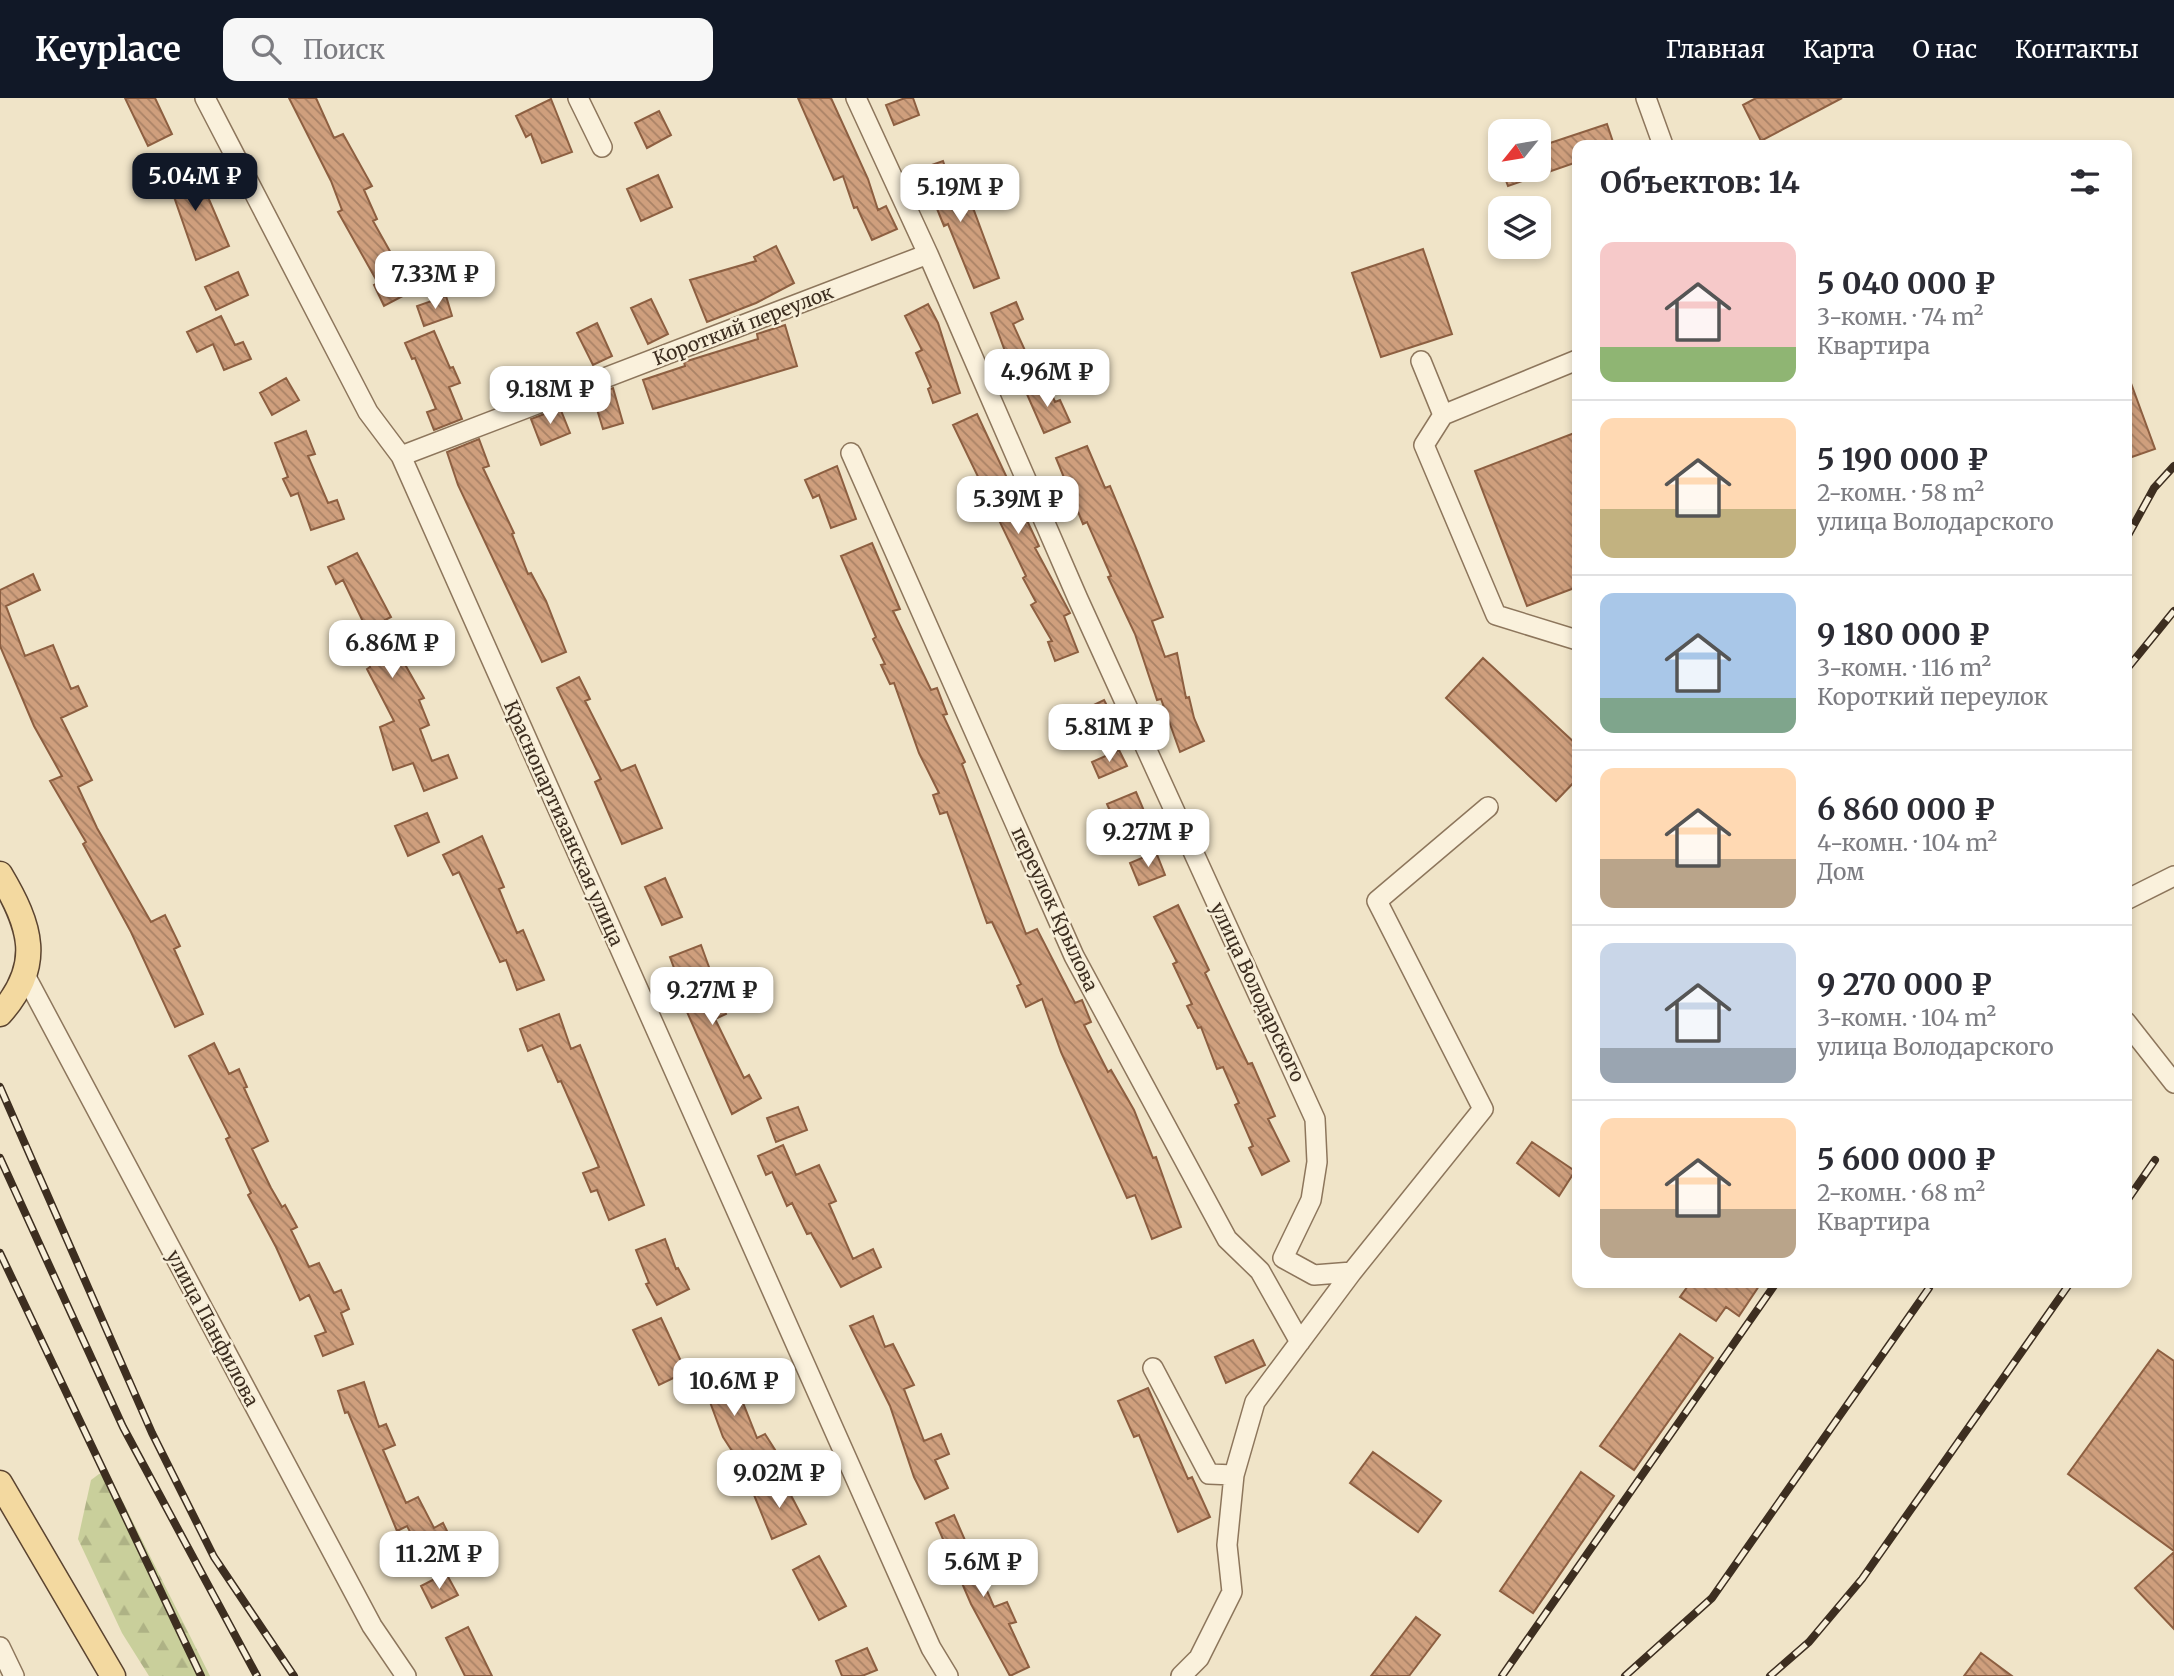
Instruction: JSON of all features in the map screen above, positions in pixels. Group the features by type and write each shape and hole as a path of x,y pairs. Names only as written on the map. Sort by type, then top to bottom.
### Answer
{"main road":[{"name":"улица Панфилова","path":"0,874 10,892 31,955 26,977"},
{"path":"0,1014 16,996 26,977"},
{"path":"0,1483 113,1676"}],"street":[{"name":"Краснопартизанская улица","path":"205,98 369,412 401,456 931,1648 948,1676"},
{"path":"578,98 602,147"},
{"name":"улица Володарского","path":"856,98 928,254 1078,599 1315,1119 1317,1162 1311,1200 1283,1258"},
{"path":"1646,98 1661,140"},
{"name":"Короткий переулок","path":"401,456 928,254"},
{"path":"1421,361 1443,415"},
{"path":"1572,362 1443,415 1423,445 1496,615 1572,638"},
{"name":"переулок Крылова","path":"851,453 1074,956 1227,1239 1260,1271 1300,1342"},
{"path":"1181,1676 1199,1658 1232,1592 1227,1545 1234,1475 1255,1402 1352,1272 1483,1109 1377,901 1488,807"},
{"path":"2132,897 2174,876"},
{"name":"улица Панфилова","path":"26,977 372,1626 405,1676"},
{"path":"2132,1030 2174,1083"},
{"path":"1260,1271 1283,1258 1314,1275 1352,1272"},
{"path":"1153,1368 1209,1474 1234,1475"},
{"path":"0,1647 14,1676"}],"green space":[{"path":"99,1474 109,1474 210,1676 149,1676 122,1633 78,1539 91,1480"}],"building":[{"path":"125,98 155,98 172,134 148,146"},
{"path":"289,98 316,98 334,138 343,134 372,186 364,190 377,219 373,221 401,271 406,269 416,289 384,306 374,285 378,283 338,212 342,210 331,181"},
{"path":"798,98 831,98 868,179 878,210 886,206 897,229 872,240 857,207 854,208 843,176 834,180"},
{"path":"913,98 919,115 894,125 886,105"},
{"path":"1756,98 1842,98 1763,140 1743,105"},
{"path":"551,99 572,152 542,163 531,134 526,137 516,116"},
{"path":"659,111 671,135 647,148 635,123"},
{"path":"1607,124 1612,140 1572,140 1572,164 1551,171 1551,143"},
{"path":"943,161 957,202 969,197 999,278 974,288 948,224 944,226 929,189 925,191 917,170"},
{"path":"184,162 200,200 208,197 229,246 196,260 173,194 169,195 160,172"},
{"path":"658,175 672,207 641,221 627,189"},
{"path":"776,246 794,283 756,303 707,322 690,280 756,261 754,257"},
{"path":"1423,249 1452,334 1381,357 1352,273"},
{"path":"238,272 248,295 216,310 205,287"},
{"path":"446,296 452,316 424,326 417,306"},
{"path":"651,299 668,334 648,344 631,308"},
{"path":"1016,302 1023,319 1013,324 1032,366 1013,373 991,313"},
{"path":"928,304 938,323 960,393 933,403 928,389 931,387 916,353 922,350 905,316"},
{"path":"221,316 235,345 243,342 251,359 224,370 213,344 197,352 187,332"},
{"path":"597,323 612,356 593,365 577,333"},
{"path":"785,325 797,366 653,409 643,380 685,366 684,362 758,339 757,334"},
{"path":"434,331 450,368 453,367 460,383 449,387 462,419 434,430 427,412 436,409 415,358 412,359 405,343"},
{"path":"286,378 299,400 272,415 260,393"},
{"path":"1047,383 1055,402 1060,400 1070,422 1044,433 1026,392"},
{"path":"2132,386 2155,449 2132,457"},
{"path":"613,388 623,423 603,429 593,396"},
{"path":"560,408 570,433 541,445 531,419"},
{"path":"977,414 1039,546 1035,548 1070,613 1064,616 1078,652 1055,661 1048,642 1052,641 1031,605 1036,602 1023,578 1026,576 953,425"},
{"path":"306,431 315,454 308,456 328,503 337,500 344,519 311,530 298,493 291,496 283,479 288,477 275,443"},
{"path":"1572,434 1572,589 1527,606 1475,471"},
{"path":"479,439 489,466 483,468 514,533 512,534 528,574 531,573 546,601 566,652 542,662 458,485 447,452"},
{"path":"1087,446 1105,488 1110,486 1137,551 1163,617 1152,621 1165,657 1177,653 1186,698 1189,697 1204,741 1180,752 1161,699 1157,700 1135,634 1108,577 1111,576 1087,522 1083,524 1056,458"},
{"path":"837,466 856,519 831,528 819,495 813,498 805,480"},
{"path":"872,543 900,609 893,611 931,690 937,688 947,714 943,715 965,762 962,764 1026,934 1037,929 1075,1003 1082,1000 1091,1022 1084,1025 1108,1072 1111,1070 1134,1110 1153,1158 1156,1157 1181,1227 1152,1239 1135,1195 1127,1198 1061,1052 1042,999 1026,1007 1017,986 1021,984 992,922 987,923 947,812 940,814 933,795 939,793 919,753 894,683 890,684 881,665 885,664 873,639 876,637 841,556"},
{"path":"357,553 391,617 385,620 394,645 424,698 419,700 429,725 420,729 432,761 448,755 457,778 424,791 413,763 393,770 380,727 394,721 367,669 370,667 359,636 368,632 343,580 336,584 328,567"},
{"path":"33,574 40,590 6,606 25,656 53,645 71,689 78,686 87,706 61,718 92,780 78,787 97,828 151,922 165,915 180,946 174,949 203,1014 175,1027 131,932 83,844 86,842 50,781 62,776 34,726 0,646 0,590"},
{"path":"1483,658 1572,740 1572,784 1556,801 1446,698"},
{"path":"579,677 590,699 585,701 621,771 635,765 662,828 622,844 595,782 601,779 557,688"},
{"path":"1104,700 1114,719 1087,732 1077,713"},
{"path":"1119,750 1127,766 1099,778 1092,762"},
{"path":"1136,792 1147,818 1118,830 1107,804"},
{"path":"427,813 439,842 408,856 395,826"},
{"path":"482,836 504,887 499,889 517,933 523,930 544,980 517,990 506,960 500,962 459,872 453,875 443,855"},
{"path":"1156,852 1165,875 1139,885 1130,863"},
{"path":"665,878 682,917 662,925 645,887"},
{"path":"1178,905 1209,970 1205,973 1248,1064 1252,1063 1275,1116 1268,1119 1289,1161 1262,1175 1249,1148 1253,1146 1235,1105 1239,1103 1223,1067 1217,1069 1201,1027 1198,1028 1187,1006 1192,1004 1173,964 1177,962 1154,917"},
{"path":"701,945 726,1014 715,1019 744,1078 749,1075 761,1098 732,1114 680,996 684,995 670,957"},
{"path":"559,1014 571,1049 580,1045 644,1205 609,1220 597,1190 591,1192 583,1173 599,1167 561,1081 558,1082 542,1045 528,1051 520,1029"},
{"path":"214,1043 229,1074 239,1069 247,1087 244,1088 268,1141 252,1149 271,1188 282,1207 285,1205 297,1227 291,1230 309,1267 319,1263 334,1293 341,1290 349,1309 341,1313 353,1344 323,1356 315,1336 326,1332 309,1295 300,1300 248,1195 251,1193 226,1139 230,1137 189,1056"},
{"path":"798,1107 807,1130 776,1142 767,1118"},
{"path":"1532,1142 1572,1169 1572,1176 1559,1196 1517,1163"},
{"path":"783,1145 796,1175 819,1165 836,1201 829,1204 853,1259 873,1249 881,1267 841,1287 811,1233 807,1234 792,1203 787,1206 772,1172 766,1175 758,1156"},
{"path":"665,1239 676,1269 678,1268 689,1289 657,1305 646,1284 649,1283 636,1250"},
{"path":"1686,1288 1758,1288 1739,1316 1726,1307 1716,1321 1680,1297"},
{"path":"873,1316 885,1347 893,1344 914,1385 904,1389 924,1441 941,1434 949,1454 935,1460 948,1488 925,1499 914,1477 890,1406 850,1326"},
{"path":"661,1318 686,1372 659,1385 633,1330"},
{"path":"1680,1334 1713,1358 1634,1470 1600,1446"},
{"path":"1253,1340 1265,1365 1226,1383 1215,1357"},
{"path":"2158,1350 2174,1361 2174,1551 2068,1474"},
{"path":"728,1365 757,1438 765,1434 777,1453 745,1471 723,1437 707,1394 700,1396 693,1377"},
{"path":"364,1382 379,1427 386,1424 395,1445 383,1450 406,1503 418,1497 434,1528 443,1523 453,1543 424,1558 407,1526 397,1531 348,1412 345,1413 338,1391"},
{"path":"1148,1388 1188,1479 1192,1477 1210,1517 1178,1532 1139,1435 1134,1437 1118,1401"},
{"path":"1373,1452 1441,1501 1418,1532 1350,1483"},
{"path":"1581,1472 1614,1496 1533,1613 1500,1591"},
{"path":"784,1482 806,1524 772,1539 754,1495"},
{"path":"954,1515 994,1607 1007,1602 1016,1622 1009,1624 1029,1667 1010,1676 971,1604 936,1523"},
{"path":"2174,1552 2174,1629 2135,1588"},
{"path":"819,1556 846,1606 819,1620 793,1570"},
{"path":"446,1573 458,1595 432,1608 421,1586"},
{"path":"1416,1617 1440,1635 1409,1676 1371,1676"},
{"path":"468,1627 492,1676 465,1676 446,1638"},
{"path":"867,1648 877,1670 862,1676 842,1676 836,1661"},
{"path":"1981,1653 2012,1676 1964,1676"}],"railway":[{"path":"2132,528 2154,488 2174,466"},
{"path":"2132,663 2174,611"},
{"path":"0,1087 152,1433 214,1557 294,1676"},
{"path":"0,1158 123,1427 257,1676"},
{"path":"2132,1193 2155,1160"},
{"path":"0,1253 201,1676"},
{"path":"1502,1676 1773,1288"},
{"path":"1625,1676 1712,1598 1929,1288"},
{"path":"1770,1676 1809,1642 1862,1579 2066,1288"}]}
